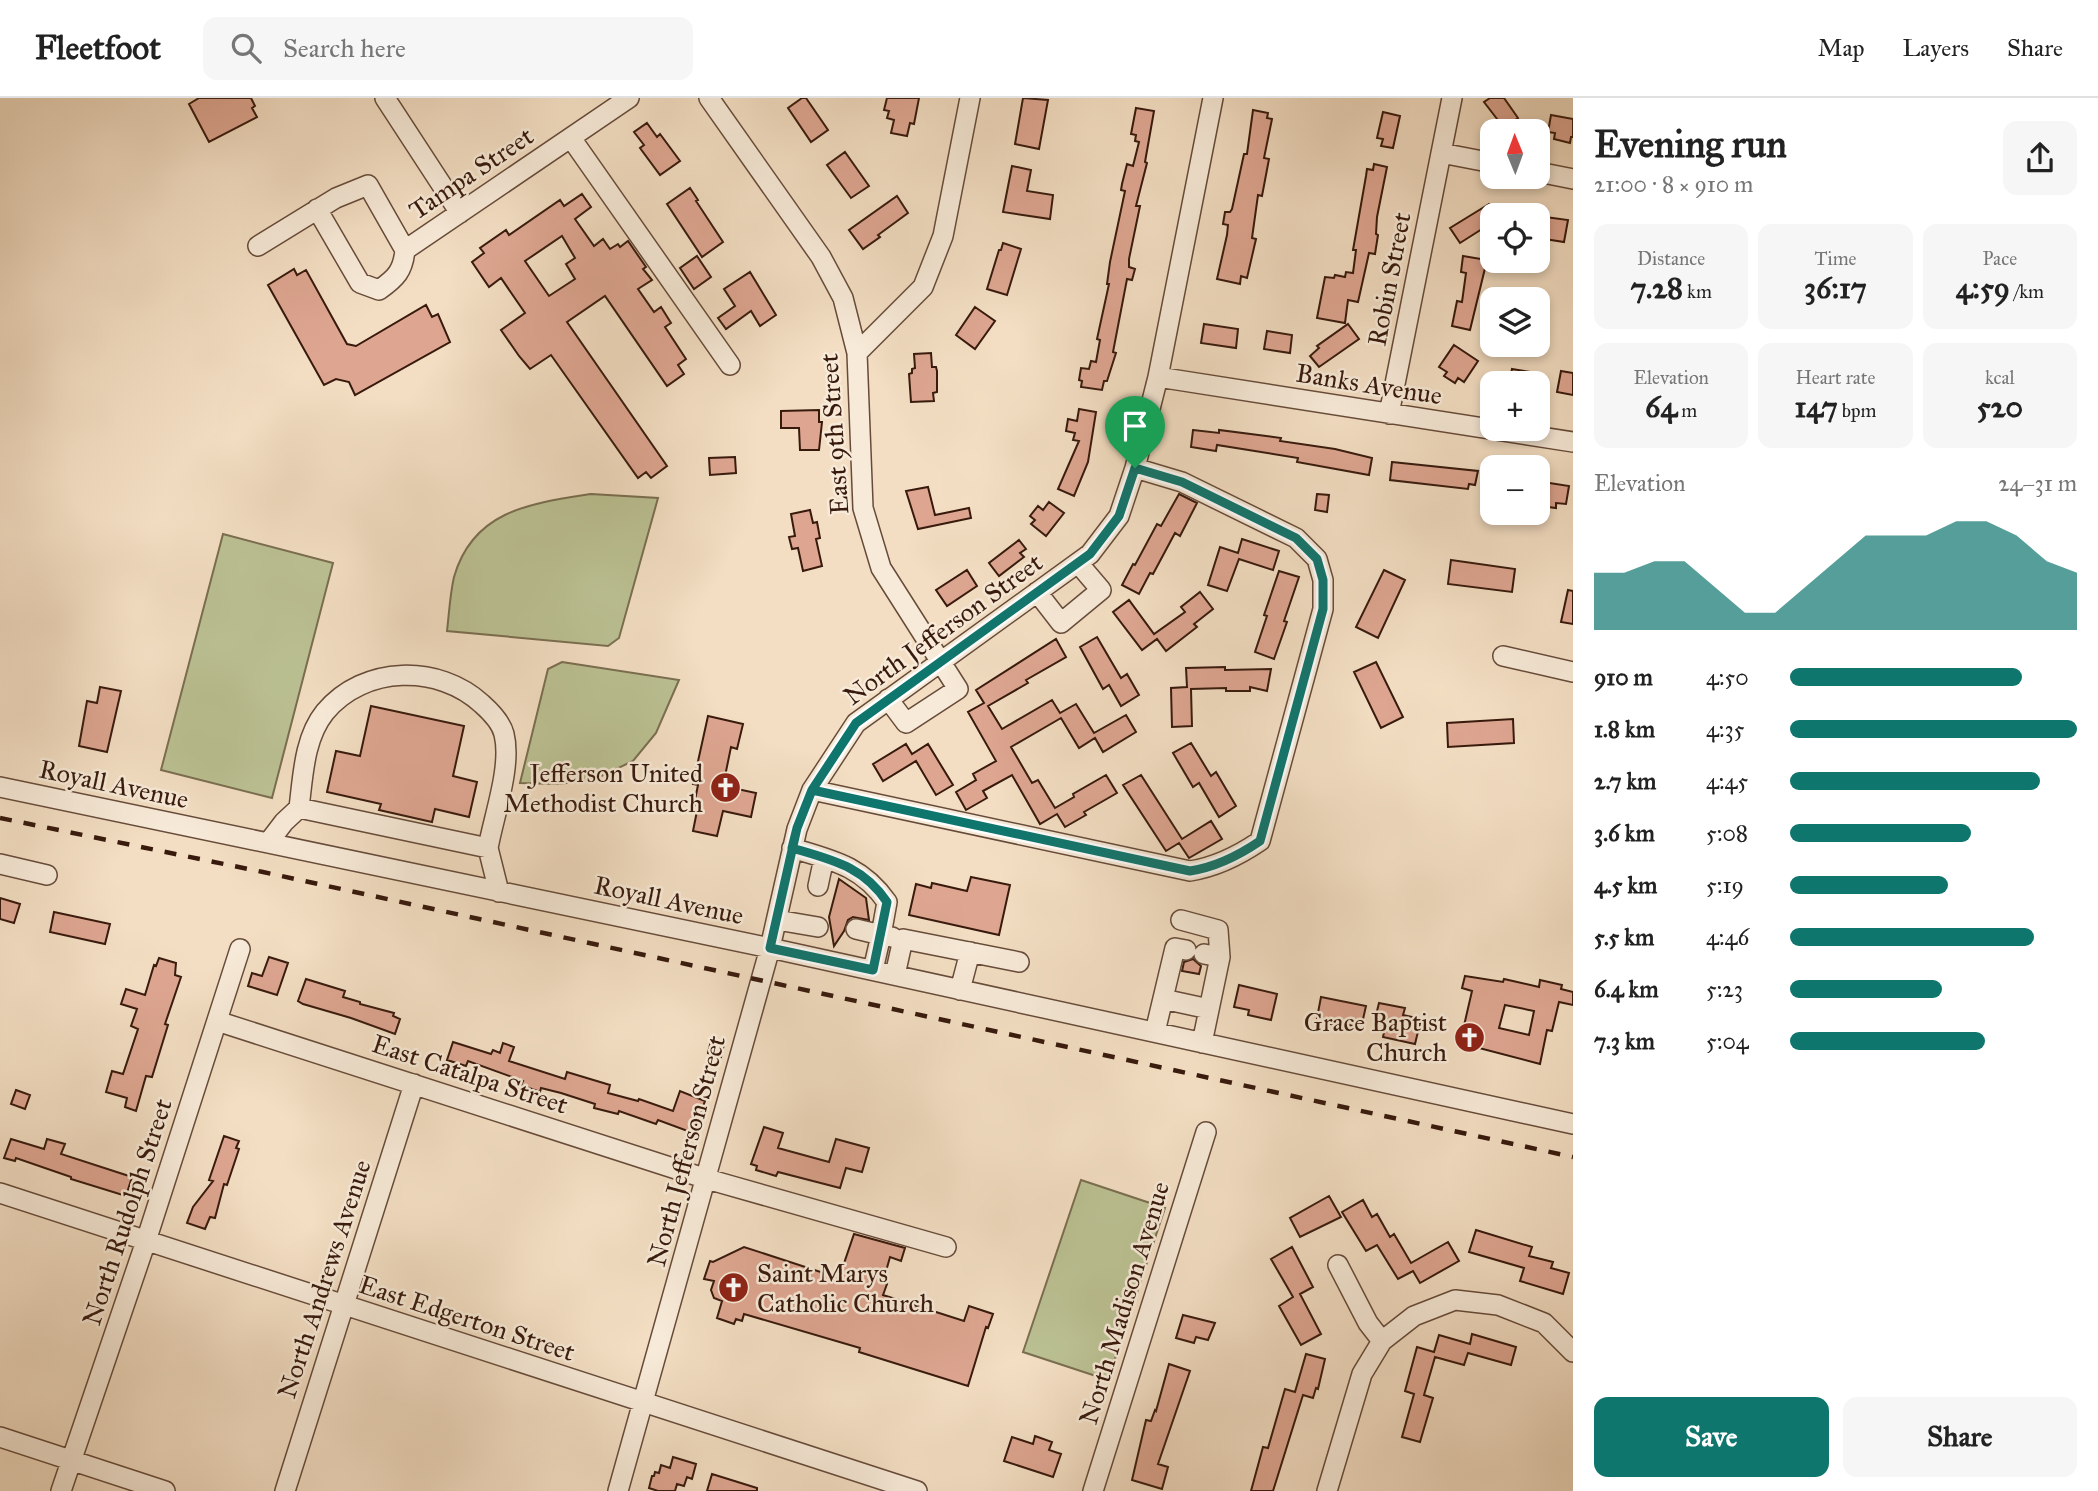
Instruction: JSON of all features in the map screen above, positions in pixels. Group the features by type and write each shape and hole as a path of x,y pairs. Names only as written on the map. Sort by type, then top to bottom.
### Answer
{"street":[{"path":"385,98 460,214"},
{"name":"Tampa Street","path":"258,246 336,198 368,185 405,250 629,98"},
{"name":"East 9th Street","path":"709,98 821,257 843,298 857,353 863,508 881,568 958,689 906,723 888,699"},
{"path":"857,353 923,287 943,236 970,98"},
{"name":"North Jefferson Street","path":"618,1491 770,948 797,828 812,790 856,723 1090,554 1119,516 1135,468 1158,377 1213,98"},
{"name":"Robin Street","path":"1390,414 1452,98"},
{"path":"571,138 730,365"},
{"path":"1441,153 1480,160"},
{"path":"1550,174 1573,179"},
{"path":"317,209 360,282 379,290 396,278 404,265 405,250"},
{"name":"Banks Avenue","path":"1158,377 1573,442"},
{"path":"812,790 1190,871 1209,868 1241,854 1260,841 1323,609 1323,580 1317,559 1296,538 1261,520 1182,482 1135,468"},
{"path":"1037,592 1061,623 1101,590 1078,563"},
{"path":"1503,656 1573,672"},
{"path":"268,843 299,808 311,737 326,711 359,686 387,677 419,675 442,679 468,692 495,717 503,729 506,744 505,764 488,848 499,891"},
{"name":"Royall Avenue","path":"0,788 873,970 1573,1124"},
{"path":"299,808 488,848"},
{"path":"792,848 843,863 875,884 887,902 873,970"},
{"path":"818,886 824,858"},
{"path":"0,864 47,875"},
{"path":"777,920 818,927"},
{"path":"1181,920 1219,930 1203,954 1209,1009 1202,1043"},
{"path":"856,929 1018,962"},
{"path":"895,975 903,939"},
{"path":"1155,1032 1175,947 1203,954"},
{"name":"North Rudolph Street","path":"61,1491 146,1241 240,949"},
{"path":"960,990 970,952"},
{"path":"1163,999 1209,1009"},
{"name":"East Catalpa Street","path":"216,1021 707,1179 946,1248"},
{"name":"North Andrews Avenue","path":"285,1491 414,1084"},
{"name":"North Madison Avenue","path":"1093,1491 1206,1132"},
{"name":"East Edgerton Street","path":"0,1193 918,1491"},
{"path":"1338,1265 1368,1323 1382,1342"},
{"path":"1326,1491 1362,1374 1382,1342 1414,1316 1455,1300 1498,1305 1544,1323 1573,1352"},
{"path":"0,1437 165,1491"}],"green space":[{"path":"591,494 658,498 619,638 608,646 447,631 454,577 463,555 475,537 508,514 547,501"},
{"path":"223,534 333,563 272,798 161,770"},
{"path":"562,662 679,680 656,733 633,761 595,779 559,784 520,783 548,669"},
{"path":"1081,1180 1165,1208 1108,1380 1023,1352"}],"building":[{"path":"199,98 251,98 257,117 209,142 189,104"},
{"path":"806,98 828,130 811,142 788,108"},
{"path":"887,98 919,98 914,124 910,123 907,136 891,133 894,120 887,118 889,111 884,110"},
{"path":"1023,98 1048,100 1039,149 1015,144"},
{"path":"1490,98 1504,98 1518,118 1497,119 1484,102"},
{"path":"1136,108 1154,111 1129,259 1129,267 1135,269 1132,280 1127,279 1113,352 1116,353 1107,381 1104,381 1102,390 1081,387 1081,368 1089,369 1091,361 1096,362 1100,340 1097,339 1109,284 1110,262 1125,191 1121,190 1122,184 1127,164 1133,166 1139,142 1135,141 1136,135 1131,134"},
{"path":"1253,110 1268,113 1267,118 1272,119 1264,158 1269,159 1262,196 1258,195 1252,238 1256,239 1247,278 1241,276 1240,284 1217,279 1227,235 1228,225 1223,224 1225,212 1232,209 1244,154 1247,154"},
{"path":"1383,112 1400,116 1393,148 1381,146 1383,139 1377,138"},
{"path":"1551,115 1573,119 1573,137 1570,143 1554,139 1555,133 1550,132"},
{"path":"647,123 657,137 660,134 680,161 660,175 640,148 644,145 634,132"},
{"path":"845,152 869,186 851,198 827,165"},
{"path":"1374,164 1387,167 1377,217 1375,254 1369,253 1358,302 1348,300 1345,323 1317,318 1325,277 1345,277 1346,272 1353,273 1356,250 1353,250 1367,169 1373,170"},
{"path":"1012,166 1031,170 1027,191 1053,195 1050,219 1003,212"},
{"path":"690,188 723,242 702,257 667,204"},
{"path":"582,194 591,207 575,219 594,246 603,239 610,249 618,244 620,247 628,241 652,280 638,289 654,312 661,307 671,323 665,327 686,359 678,365 684,374 667,386 605,296 567,322 667,466 651,478 646,472 638,478 551,355 530,369 519,356 501,330 525,313 501,278 489,287 472,262 484,253 480,248 506,230 509,235 560,200 564,206","holes":["562,236 575,258 566,264 575,279 549,296 525,261"]},
{"path":"897,196 908,213 863,249 849,230"},
{"path":"1480,210 1480,230 1460,243 1450,228"},
{"path":"1550,218 1568,220 1564,242 1550,240"},
{"path":"1003,243 1021,249 1007,295 987,289"},
{"path":"697,256 711,277 694,289 680,268"},
{"path":"1463,256 1480,259 1480,273 1484,273 1470,330 1452,326 1457,301 1462,302 1466,273 1461,272"},
{"path":"294,269 297,275 306,270 347,344 356,346 426,305 432,317 438,314 450,342 355,395 349,382 336,379 324,385 268,285"},
{"path":"750,272 776,315 760,326 751,311 726,329 718,318 735,306 724,289"},
{"path":"975,307 995,321 975,349 956,335"},
{"path":"1204,324 1238,329 1236,348 1201,343"},
{"path":"1348,324 1359,339 1319,367 1310,356 1319,348 1317,346"},
{"path":"1267,331 1292,335 1290,353 1264,349"},
{"path":"1454,345 1478,361 1464,382 1458,378 1455,383 1444,376 1447,372 1439,367"},
{"path":"931,353 932,367 936,367 937,371 934,401 911,402 909,374 915,368 914,354"},
{"path":"1561,371 1573,373 1573,395 1557,392"},
{"path":"1079,409 1096,412 1088,462 1074,496 1058,489 1079,441 1073,440 1075,433 1066,431 1068,419 1077,421"},
{"path":"819,410 819,422 822,422 819,450 800,450 799,428 781,428 781,411"},
{"path":"1193,430 1219,433 1219,430 1281,438 1280,441 1335,449 1372,458 1369,475 1297,462 1298,458 1217,445 1216,451 1191,447"},
{"path":"735,457 736,473 710,475 709,458"},
{"path":"1392,462 1478,471 1475,485 1469,484 1468,489 1390,480"},
{"path":"1550,483 1569,486 1566,504 1556,503 1556,508 1550,507"},
{"path":"928,487 935,515 969,508 971,518 918,529 906,491"},
{"path":"1179,494 1197,503 1180,536 1175,533 1139,594 1122,585 1157,524 1161,526"},
{"path":"1317,494 1329,495 1327,512 1315,510"},
{"path":"1049,502 1064,513 1046,536 1031,524 1035,520 1030,516 1038,506 1043,510"},
{"path":"810,510 813,523 817,522 820,538 816,539 822,566 803,571 798,548 792,549 789,537 795,536 791,514"},
{"path":"1242,539 1279,551 1273,570 1239,559 1227,591 1208,585 1220,547 1238,553"},
{"path":"1019,540 1026,549 1020,553 1024,557 999,576 989,563"},
{"path":"1451,560 1515,569 1512,592 1448,584"},
{"path":"967,570 977,586 947,606 936,590"},
{"path":"1384,570 1405,580 1378,638 1356,627"},
{"path":"1279,571 1299,577 1274,659 1255,652"},
{"path":"1568,590 1573,591 1573,624 1561,622"},
{"path":"1200,592 1213,609 1194,624 1197,627 1166,651 1157,639 1142,650 1113,612 1129,600 1154,634 1185,612 1181,607"},
{"path":"1097,637 1121,678 1127,674 1139,695 1121,706 1109,685 1103,689 1080,647"},
{"path":"1056,639 1066,657 988,706 1002,729 1052,700 1060,713 1076,704 1094,733 1126,715 1136,732 1103,752 1095,738 1079,748 1061,718 1011,747 1032,783 1038,780 1055,808 1106,775 1117,793 1084,812 1086,815 1065,827 1057,814 1040,824 1012,775 983,791 987,798 966,810 956,792 976,780 973,774 996,761 968,712 984,703 976,690"},
{"path":"1376,662 1403,717 1381,728 1354,672"},
{"path":"1225,667 1225,670 1271,669 1267,691 1250,687 1250,691 1226,691 1226,688 1191,689 1192,726 1172,727 1171,688 1187,687 1186,668"},
{"path":"100,687 121,691 107,752 79,746 87,701 97,703"},
{"path":"371,706 464,726 453,776 477,782 469,817 435,809 432,822 379,810 381,804 327,792 336,751 360,756"},
{"path":"708,716 743,724 737,749 731,747 723,786 756,793 751,817 723,811 717,836 693,831 698,806 694,805 698,785 693,784"},
{"path":"1513,719 1514,743 1448,747 1447,723"},
{"path":"1191,743 1211,776 1216,772 1236,806 1219,817 1199,783 1193,787 1173,753"},
{"path":"906,744 912,754 928,744 953,785 936,795 916,761 883,781 873,764"},
{"path":"1141,775 1182,839 1211,821 1222,839 1189,858 1179,843 1166,851 1123,785"},
{"path":"971,877 1010,885 999,935 909,915 916,884 931,888 932,883 967,891"},
{"path":"839,879 866,898 869,920 853,917 848,920 834,946 829,917"},
{"path":"0,898 20,904 14,923 0,919"},
{"path":"54,912 110,924 105,944 50,932"},
{"path":"269,957 288,963 277,995 248,986 252,973 262,976"},
{"path":"159,958 176,963 175,975 181,977 165,1024 168,1025 152,1077 146,1076 136,1111 125,1107 127,1098 106,1092 112,1071 123,1074 138,1029 131,1026 137,1009 121,1004 126,989 145,995 154,965 156,966"},
{"path":"1193,959 1201,966 1199,974 1182,971 1184,962"},
{"path":"1465,976 1503,982 1504,979 1539,987 1540,980 1562,985 1561,989 1573,992 1573,1005 1559,1002 1552,1031 1547,1030 1540,1064 1460,1043 1472,991 1462,988","holes":["1505,1005 1534,1011 1529,1035 1499,1028"]},
{"path":"306,979 345,991 343,997 360,1004 394,1013 393,1016 400,1019 395,1034 298,1001"},
{"path":"1239,985 1277,994 1271,1020 1248,1015 1249,1010 1234,1007"},
{"path":"1321,997 1366,1006 1361,1028 1341,1023 1341,1026 1325,1023 1325,1020 1317,1018"},
{"path":"1379,1003 1405,1008 1403,1015 1421,1019 1415,1044 1383,1037 1387,1018 1376,1015"},
{"path":"711,1041 724,1044 721,1057 708,1053"},
{"path":"453,1042 491,1054 493,1050 500,1053 503,1043 514,1047 509,1061 565,1079 567,1072 610,1085 608,1093 638,1101 639,1099 673,1111 680,1091 705,1101 693,1133 658,1120 656,1124 619,1111 618,1114 594,1108 595,1104 561,1093 541,1088 540,1092 521,1085 523,1081 468,1061 466,1066 447,1060"},
{"path":"16,1090 30,1095 25,1109 11,1104"},
{"path":"764,1127 783,1133 778,1148 829,1162 836,1139 869,1148 862,1172 846,1168 840,1188 778,1172 776,1176 756,1170 757,1166 751,1164"},
{"path":"224,1136 239,1141 236,1148 239,1149 227,1185 224,1184 215,1218 210,1217 205,1229 187,1223 193,1207 213,1181 209,1180"},
{"path":"11,1139 44,1149 47,1139 65,1144 61,1154 132,1177 126,1196 16,1158 15,1161 4,1158"},
{"path":"1329,1196 1341,1217 1300,1237 1290,1218"},
{"path":"1363,1200 1372,1217 1377,1214 1390,1237 1394,1234 1411,1263 1448,1242 1459,1261 1420,1283 1413,1271 1398,1279 1377,1245 1366,1251 1342,1212"},
{"path":"1476,1230 1532,1247 1529,1256 1553,1262 1551,1268 1569,1273 1563,1294 1520,1281 1524,1268 1469,1252"},
{"path":"854,1234 905,1248 901,1261 890,1257 883,1282 887,1284 883,1295 964,1321 969,1306 993,1314 988,1328 986,1327 968,1386 859,1352 860,1348 744,1314 742,1321 736,1319 734,1324 717,1318 722,1301 714,1298 711,1290 714,1281 704,1279 710,1261 744,1247 839,1278"},
{"path":"1292,1247 1313,1287 1300,1294 1321,1334 1301,1345 1279,1306 1293,1297 1271,1259"},
{"path":"1183,1315 1215,1323 1208,1340 1196,1337 1194,1343 1176,1338"},
{"path":"1472,1334 1516,1347 1511,1365 1468,1353 1464,1365 1435,1357 1424,1395 1433,1398 1420,1442 1402,1437 1414,1394 1405,1391 1417,1347 1434,1352 1439,1335 1470,1344"},
{"path":"1306,1354 1325,1359 1318,1389 1316,1388 1313,1398 1303,1395 1273,1491 1251,1491 1263,1447 1268,1448 1285,1389 1295,1392"},
{"path":"1169,1364 1190,1371 1158,1464 1168,1467 1162,1489 1132,1480 1146,1420 1151,1421 1156,1411"},
{"path":"1035,1436 1052,1442 1049,1450 1061,1454 1053,1477 1004,1461 1012,1437 1033,1444"},
{"path":"673,1457 696,1464 692,1479 687,1477 684,1486 677,1484 675,1491 649,1488 655,1472 659,1473 661,1465 670,1468"},
{"path":"712,1474 757,1488 757,1491 707,1491"}],"railway":[{"path":"0,818 263,872 1573,1157"}],"place":[{"name":"Jefferson United Methodist Church","path":"726,788"},
{"name":"Grace Baptist Church","path":"1470,1037"},
{"name":"Saint Marys Catholic Church","path":"734,1288"}],"route":[{"path":"1135,468 1119,516 1090,554 856,723 812,790 797,828 770,948 873,970 887,902 875,884 843,863 792,848 797,828 812,790 1190,871 1209,868 1241,854 1260,841 1323,609 1323,580 1317,559 1296,538 1261,520 1182,482 1135,468"}]}
